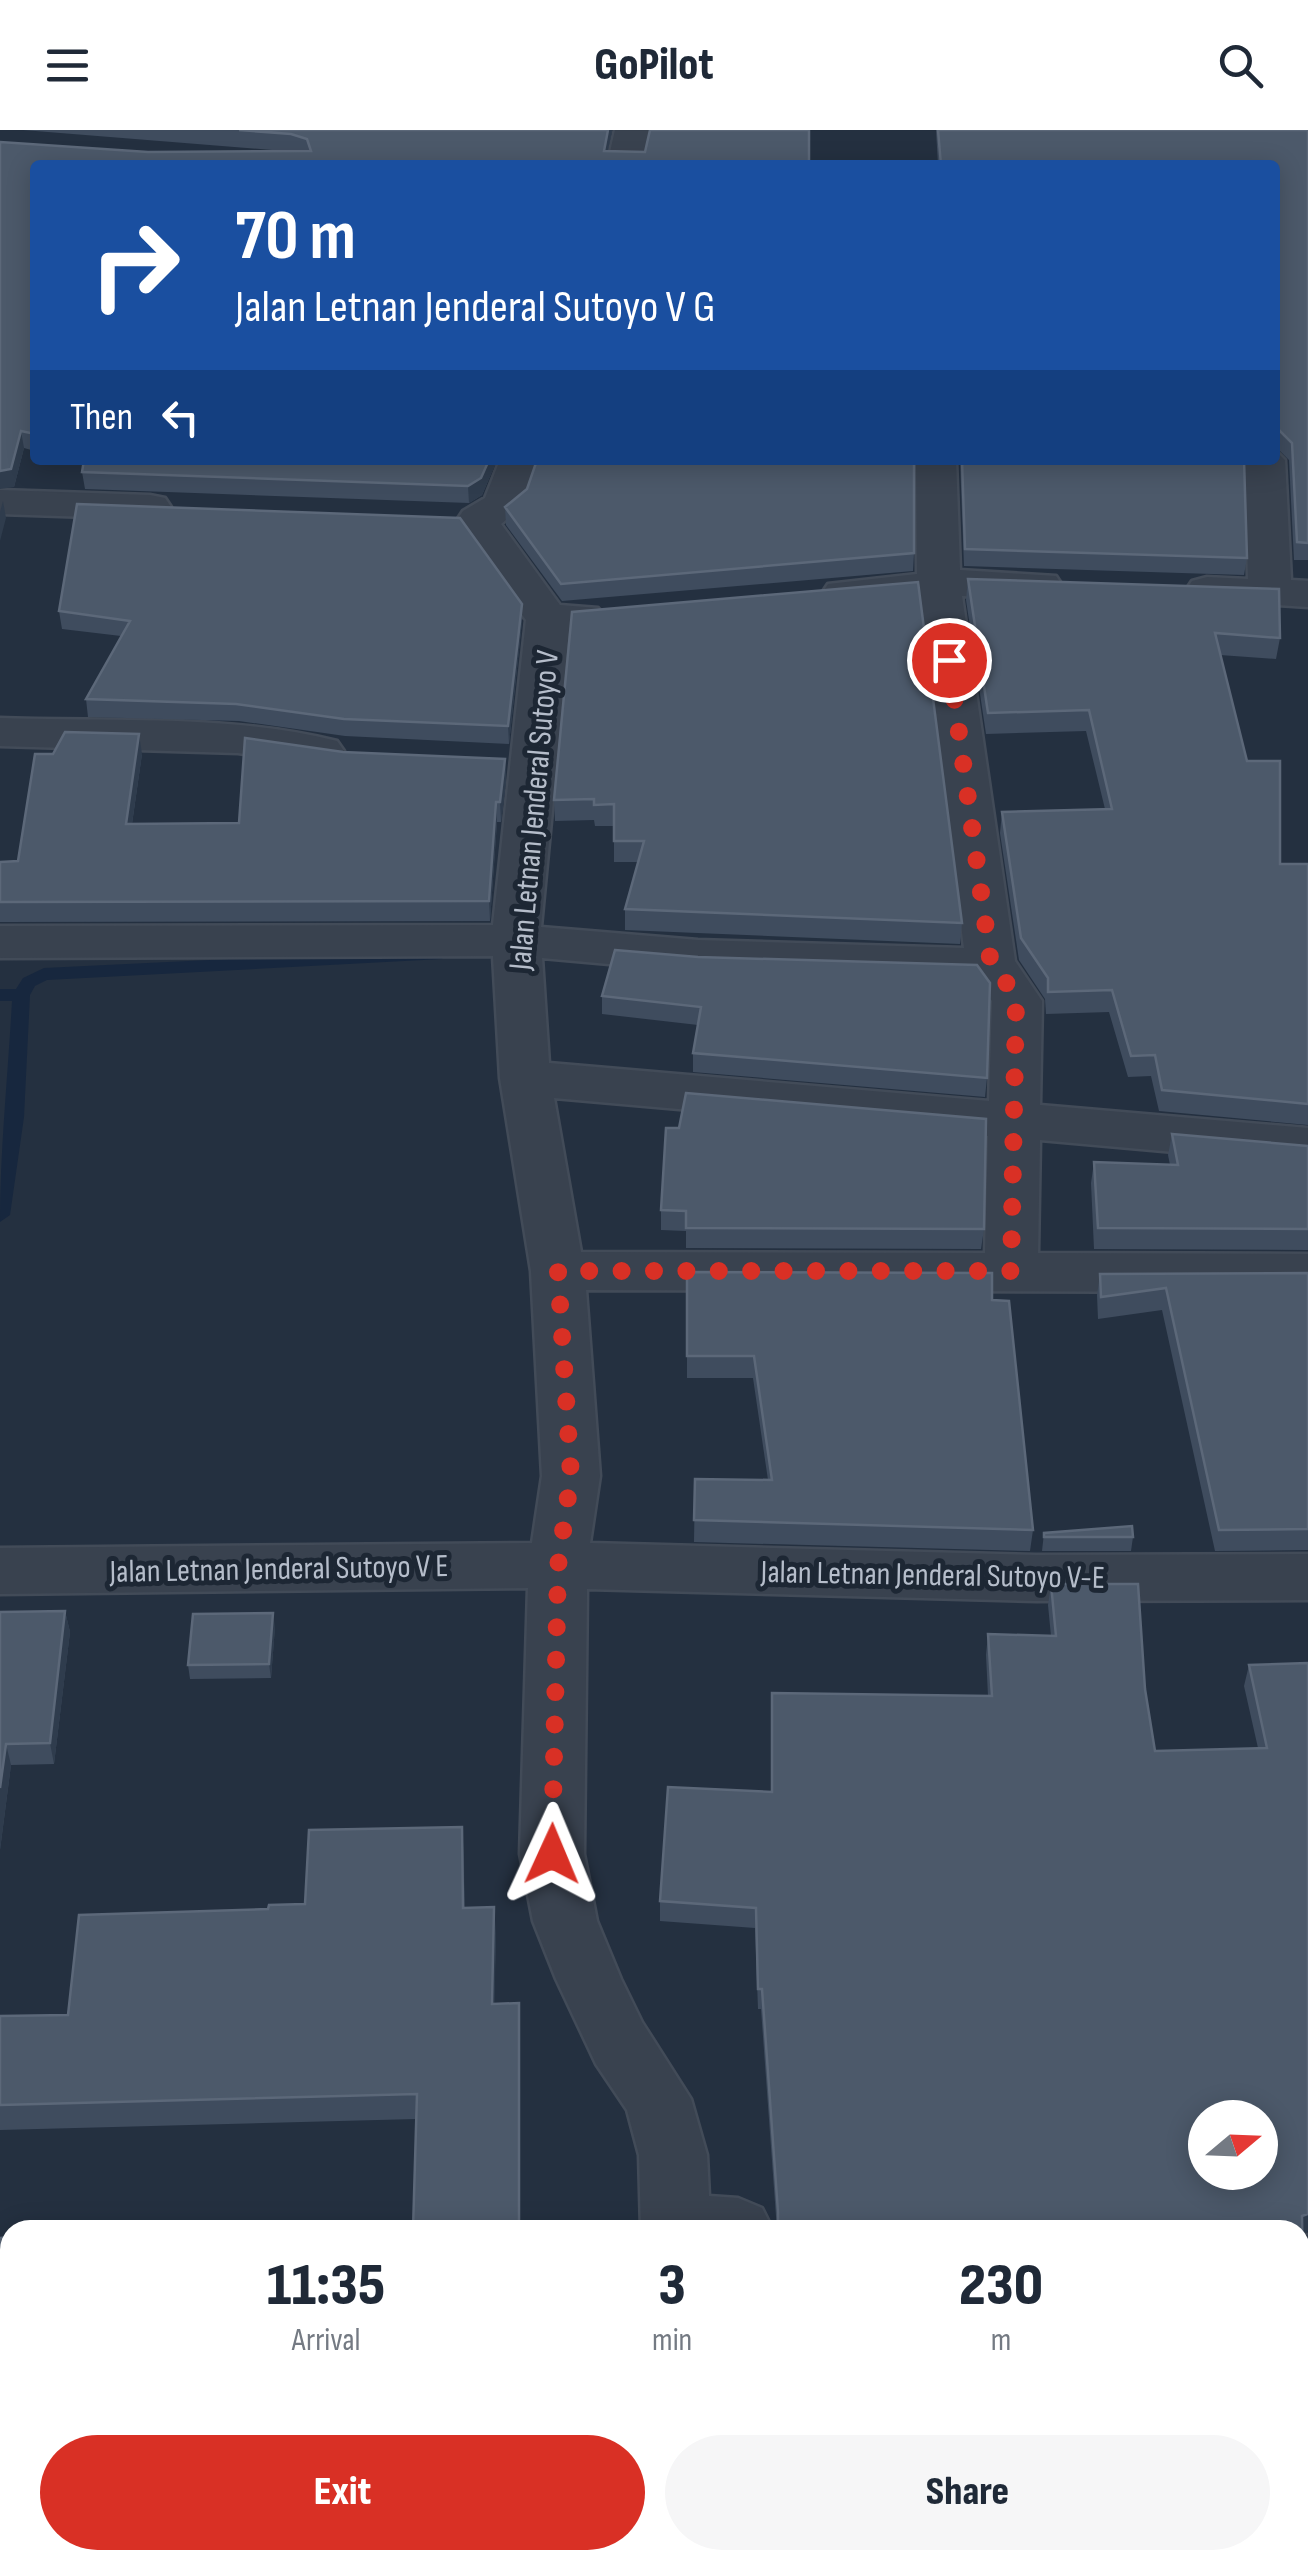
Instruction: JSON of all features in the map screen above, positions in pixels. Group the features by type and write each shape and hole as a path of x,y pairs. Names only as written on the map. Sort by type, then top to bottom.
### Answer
{"street":[{"path":"626,160 633,130"},
{"path":"518,465 502,505 459,519 489,542 548,619 623,614"},
{"path":"936,465 939,584 991,965 1014,992 1016,1002 1011,1271"},
{"path":"1171,588 1289,593 1267,465"},
{"path":"0,502 191,508"},
{"path":"800,597 939,584 1071,586"},
{"name":"Jalan Letnan Jenderal Sutoyo V","path":"548,619 515,762 516,940 525,1078 558,1271 571,1476 558,1566 552,1854 565,1920 619,2042 657,2099 693,2220"},
{"path":"0,732 238,740 364,755"},
{"path":"0,942 516,940 698,956 991,965"},
{"path":"525,1078 1308,1146"},
{"path":"558,1271 1308,1272"},
{"name":"Jalan Letnan Jenderal Sutoyo V E","path":"0,1571 558,1566"},
{"name":"Jalan Letnan Jenderal Sutoyo V-E","path":"558,1566 1036,1578 1308,1577"}],"building":[{"path":"239,130 608,130 604,151 645,152 650,130 809,130 809,160 30,160 30,433 21,431 11,469 0,471 0,142 148,152 311,151 307,139"},
{"path":"938,130 1308,130 1308,543 1297,542 1292,443 1280,431 1280,160 941,160"},
{"path":"83,465 487,465 481,478 468,486 82,472"},
{"path":"535,465 914,465 914,553 561,584 505,507 527,489"},
{"path":"962,465 1244,465 1247,558 965,549"},
{"path":"77,504 460,518 522,604 508,726 344,719 236,704 86,699 130,621 59,611"},
{"path":"968,579 1279,589 1280,638 1215,633 1247,761 1280,761 1280,864 1308,864 1308,1104 1162,1090 1155,1055 1131,1056 1112,990 1048,992 1048,978 1021,938 1002,812 1112,809 1089,710 988,713"},
{"path":"918,582 962,923 625,909 644,841 614,841 614,804 594,805 594,799 554,800 572,612"},
{"path":"65,732 139,734 126,824 239,823 245,738 343,752 505,759 500,802 496,802 489,901 0,902 0,862 18,861 35,754 53,754"},
{"path":"615,950 698,957 977,965 990,983 987,1078 693,1053 701,1007 602,996"},
{"path":"686,1093 986,1119 984,1229 686,1228 686,1211 661,1210 666,1128 679,1128"},
{"path":"1172,1134 1308,1146 1308,1229 1098,1228 1094,1162 1178,1165"},
{"path":"687,1272 992,1273 992,1300 1009,1301 1033,1530 694,1520 695,1479 772,1480 754,1356 687,1356"},
{"path":"1308,1273 1308,1529 1219,1530 1166,1288 1101,1297 1100,1274"},
{"path":"1132,1526 1133,1537 1044,1537 1044,1533"},
{"path":"1051,1584 1138,1584 1145,1689 1155,1751 1267,1748 1249,1665 1308,1663 1308,2214 1302,2220 778,2220 762,1989 758,1989 756,1908 660,1901 668,1787 772,1792 772,1693 992,1696 988,1634 1056,1636"},
{"path":"65,1611 50,1743 6,1744 0,1788 0,1612"},
{"path":"273,1613 269,1664 188,1665 193,1614"},
{"path":"462,1827 463,1908 494,1907 492,2004 519,2003 519,2220 413,2220 417,2094 0,2105 0,2016 68,2015 79,1915 268,1909 269,1905 305,1904 309,1830"}],"waterway":[{"path":"21,995 29,982 44,974 436,955"},
{"path":"0,995 21,995"},
{"path":"0,1215 15,1117 21,995"}],"route":[{"path":"552,1854 558,1566 571,1476 558,1271 1011,1271 1016,1002 1014,992 991,965 949,660"}]}
